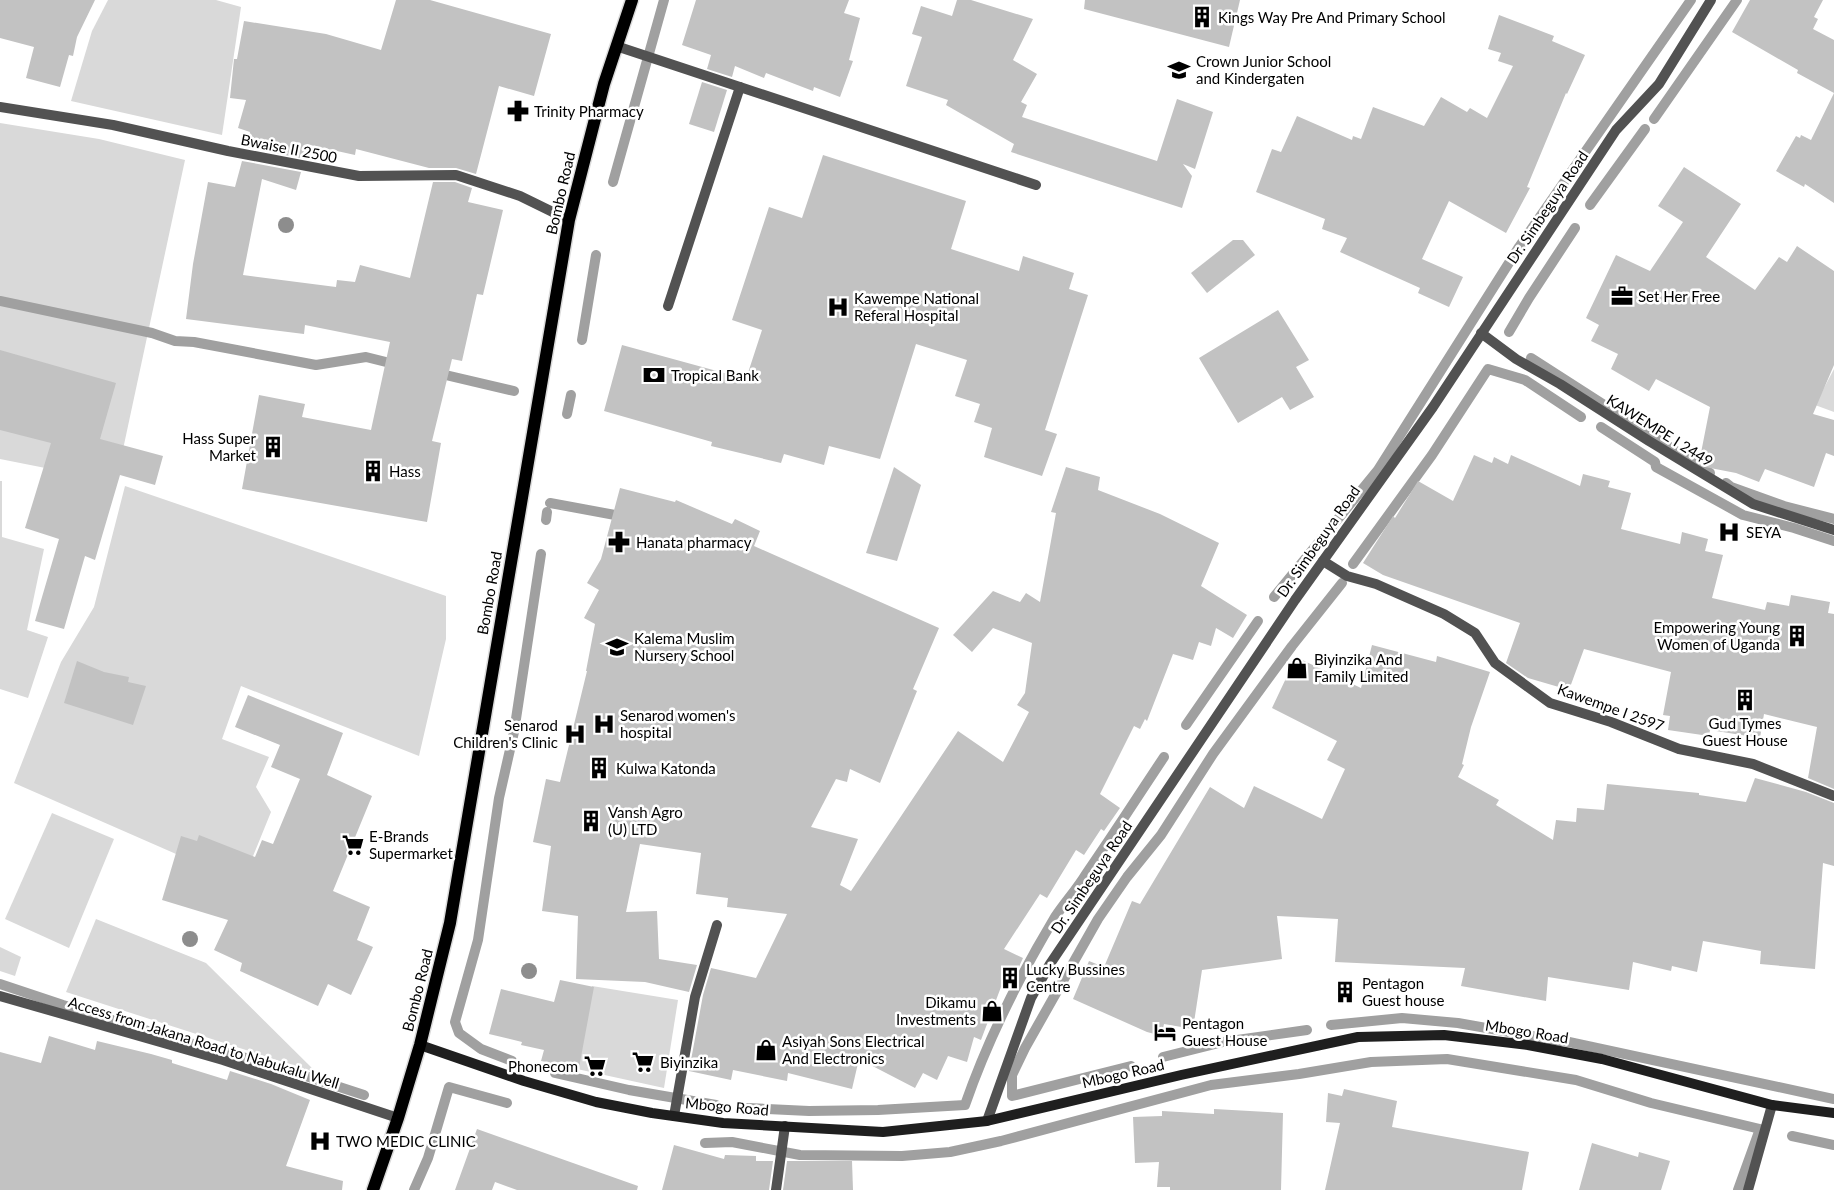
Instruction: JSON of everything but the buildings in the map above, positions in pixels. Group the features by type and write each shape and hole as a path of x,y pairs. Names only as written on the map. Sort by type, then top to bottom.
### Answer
{"main road":[{"name":"Bombo Road","path":"373,1190 398,1118 420,1045 450,923 569,220 604,84 632,0"}],"street":[{"name":"Dr. Simbeguya Road","path":"987,1121 1031,998 1050,964 1323,561 1433,407 1480,333 1616,130 1659,84 1711,0"},
{"path":"616,46 1036,185"},
{"path":"668,306 740,87"},
{"name":"Bwaise II 2500","path":"0,107 113,124 228,151 359,176 456,175 520,196 569,220"},
{"name":"KAWEMPE I 2449","path":"1480,333 1516,359 1560,384 1698,472 1753,504 1834,530"},
{"name":"Kawempe I 2597","path":"1323,561 1346,576 1376,584 1444,614 1475,633 1496,664 1550,703 1611,722 1679,749 1753,764 1834,796"},
{"path":"674,1116 695,997 717,925"},
{"name":"Access from Jakana Road to Nabukalu Well","path":"0,996 223,1060 398,1118"},
{"name":"Mbogo Road","path":"420,1045 524,1082 596,1102 723,1123 883,1132 987,1121 1180,1075 1358,1037 1444,1035 1528,1044 1602,1060 1772,1105 1834,1113"},
{"path":"1748,1190 1772,1105"},
{"path":"776,1190 786,1126"}],"shaded area":[{"path":"108,0 216,0 241,7 222,135 71,101 92,31"},
{"path":"0,123 99,139 185,160 116,482 0,459"},
{"path":"1834,369 1834,412 1815,405"},
{"path":"0,481 2,481 2,537 44,549 27,630 48,637 28,698 0,689"},
{"path":"125,486 446,596 446,639 419,756 241,686 222,739 269,757 256,787 271,812 249,866 240,882 14,783 61,662 94,607"},
{"path":"52,813 114,839 69,948 5,919"},
{"path":"96,919 206,963 317,1073 66,992"},
{"path":"0,947 21,957 15,976 0,971"},
{"path":"592,986 678,1000 664,1088 577,1069"}],"waterway":[{"path":"613,182 664,0"},
{"path":"1274,597 1378,470 1519,247 1691,0"},
{"path":"1654,119 1737,0"},
{"path":"1590,205 1645,129"},
{"path":"1509,332 1575,228"},
{"path":"582,340 596,255"},
{"path":"0,301 152,333 175,341 194,342 316,365 366,357 398,365"},
{"path":"1531,358 1710,473"},
{"path":"1353,564 1432,455 1488,369 1525,380 1581,417"},
{"path":"437,373 514,391"},
{"path":"567,414 571,395"},
{"path":"1601,427 1655,462 1656,467 1743,515 1794,528 1834,541"},
{"path":"1726,483 1731,487 1784,506 1834,519"},
{"path":"550,503 626,517"},
{"path":"546,520 547,512"},
{"path":"512,1061 481,1049 459,1033 455,1022 478,940 499,798 514,732 541,554"},
{"path":"1131,1066 1012,1096 1012,1075 1025,1048 1098,919 1127,877 1161,835 1213,754 1292,646 1342,583"},
{"path":"1186,725 1258,621"},
{"path":"748,1108 809,1111 878,1110 965,1105 994,1032 1017,985 1055,917 1164,757"},
{"path":"0,984 171,1038 272,1065 364,1095"},
{"path":"1331,1025 1402,1018 1458,1023 1560,1041"},
{"path":"1163,1057 1223,1042 1307,1030"},
{"path":"1555,1039 1834,1099"},
{"path":"705,1143 732,1142 800,1155 902,1156 950,1152 1001,1141 1211,1085 1299,1074 1371,1062 1447,1059 1576,1080 1651,1103 1760,1129 1738,1190"},
{"path":"555,1073 629,1090 716,1105"},
{"path":"414,1190 428,1158 449,1087 507,1103"},
{"path":"1792,1136 1834,1145"}],"place":[{"name":"Kings Way Pre And Primary School","path":"1202,17"},
{"name":"Crown Junior School and Kindergaten","path":"1179,70"},
{"name":"Trinity Pharmacy","path":"518,111"},
{"name":"Set Her Free","path":"1622,296"},
{"name":"Kawempe National Referal Hospital","path":"838,307"},
{"name":"Tropical Bank","path":"654,375"},
{"name":"Hass Super Market","path":"273,447"},
{"name":"Hass","path":"373,471"},
{"name":"SEYA","path":"1729,532"},
{"name":"Hanata pharmacy","path":"619,542"},
{"name":"Empowering Young Women of Uganda","path":"1797,636"},
{"name":"Kalema Muslim Nursery School","path":"617,647"},
{"name":"Biyinzika And Family Limited","path":"1297,668"},
{"name":"Gud Tymes Guest House","path":"1745,700"},
{"name":"Senarod women's hospital","path":"604,724"},
{"name":"Senarod Children's Clinic","path":"575,734"},
{"name":"Kulwa Katonda","path":"599,768"},
{"name":"Vansh Agro (U) LTD","path":"591,821"},
{"name":"E-Brands Supermarket","path":"353,845"},
{"name":"Lucky Bussines Centre","path":"1010,978"},
{"name":"Pentagon Guest house","path":"1345,992"},
{"name":"Dikamu Investments","path":"992,1011"},
{"name":"Pentagon Guest House","path":"1165,1032"},
{"name":"Asiyah Sons Electrical And Electronics","path":"766,1050"},
{"name":"Biyinzika","path":"643,1062"},
{"name":"Phonecom","path":"595,1066"},
{"name":"TWO MEDIC CLINIC","path":"320,1141"}]}
